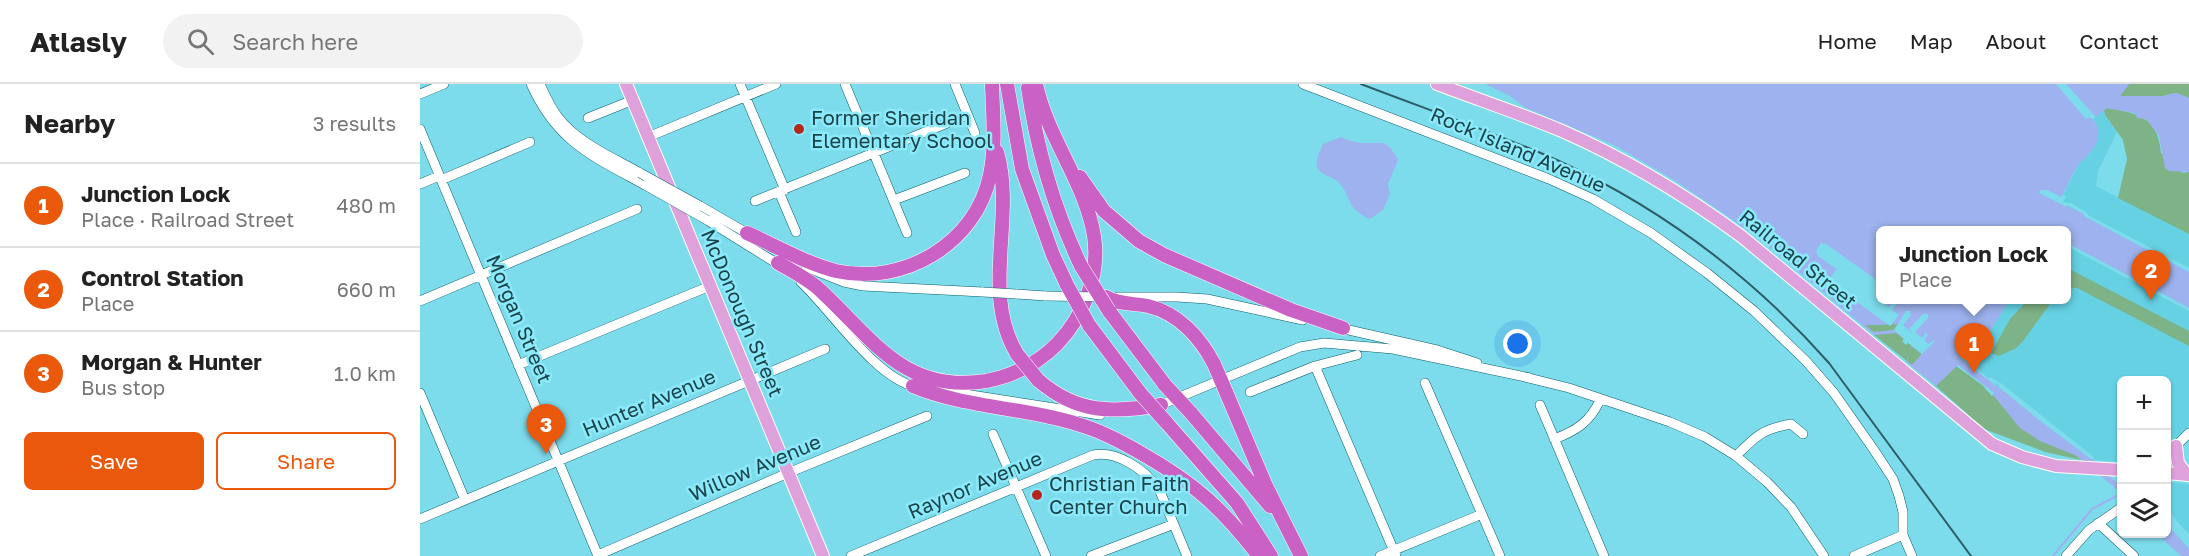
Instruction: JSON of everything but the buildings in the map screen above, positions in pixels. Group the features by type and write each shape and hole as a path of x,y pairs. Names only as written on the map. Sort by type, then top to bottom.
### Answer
{"highway":[{"path":"747,233 807,260 853,274 874,274 905,267 946,247 966,227 984,196 993,156 992,84"},
{"path":"1007,84 1022,169 1053,255 1089,325 1140,393 1237,503 1271,556"},
{"path":"1028,84 1033,123 1042,161 1068,238 1081,266 1109,311 1165,386 1191,413 1284,524"},
{"path":"778,263 819,289 880,351 902,366 921,375 942,381 977,382 1014,373 1044,356 1064,336 1089,295 1094,266 1094,238 1089,214 1050,128 1035,84"},
{"path":"1050,128 1083,184 1104,211 1139,242 1291,310 1343,328"},
{"path":"993,138 1001,174 1001,314 1008,338 1017,354 1038,380 1066,399 1094,409 1124,410 1161,405"},
{"path":"1106,297 1113,301 1148,306 1170,315 1195,334 1214,364 1266,486 1301,556"},
{"path":"913,386 957,402 1077,424 1113,438 1180,476 1204,495 1234,523 1259,556"}],"main road":[{"name":"McDonough Street","path":"626,84 823,556"},
{"name":"Railroad Street","path":"1437,84 1560,130 1661,182 1741,236 1992,444 2028,459 2056,466 2116,470"},
{"path":"2176,446 2175,456 2188,475"},
{"path":"2171,473 2188,475"}],"street":[{"path":"420,94 444,84"},
{"path":"740,84 796,232"},
{"path":"648,137 776,84"},
{"path":"845,84 907,233"},
{"path":"955,84 975,133"},
{"name":"Rock Island Avenue","path":"1303,84 1549,179 1593,199 1651,232 1707,273 1776,332 1834,393 1893,479 1903,512 1903,535 1912,556"},
{"path":"534,86 574,133 785,257 822,275 844,282 883,288 1047,296 1207,299 1437,351 1569,388 1670,422 1705,437 1736,456 1767,482 1791,507 1824,556"},
{"path":"534,86 558,129 576,145 778,263 815,295 872,359 895,377 913,386 1106,415 1134,412 1161,405 1300,347 1324,343 1393,349 1530,378"},
{"path":"588,118 633,100"},
{"path":"755,201 968,115"},
{"name":"Morgan Street","path":"420,129 598,556"},
{"path":"420,184 530,142"},
{"path":"894,200 965,173"},
{"path":"420,301 637,209"},
{"path":"519,365 710,286"},
{"name":"Hunter Avenue","path":"420,519 825,349"},
{"path":"1250,392 1315,366 1357,355"},
{"path":"1315,366 1395,553"},
{"path":"1425,383 1500,556"},
{"path":"420,393 465,500"},
{"path":"1554,440 1575,431 1588,420 1600,400"},
{"path":"1540,405 1604,556"},
{"name":"Willow Avenue","path":"598,556 788,473 927,416"},
{"path":"1736,456 1752,440 1770,428 1791,424 1803,434"},
{"path":"2171,451 2189,433"},
{"path":"993,434 1046,556"},
{"name":"Raynor Avenue","path":"851,556 1093,455 1103,453 1142,471 1152,480 1159,489 1174,524"},
{"path":"2066,556 2089,530 2117,510"},
{"path":"1380,556 1395,553 1482,514"},
{"path":"2098,523 2134,556"},
{"path":"1091,556 1174,524 1187,556"},
{"path":"1854,556 1903,535"}],"shaded area":[{"path":"1485,84 2056,84 2086,119 2089,117 2094,121 2098,130 2095,145 2076,169 2059,203 2085,214 2084,216 2189,272 2189,308 2071,245 2071,226 1876,226 1876,304 2006,304 1989,332 1964,360 1965,362 2090,456 2117,482 2117,490 2077,456 2040,441 2020,428 1993,395 1994,393 1958,365 1936,386 1906,362 1909,353 1907,361 1912,365 1922,354 1896,333 1874,335 1769,247 1733,220 1677,182 1616,146 1524,107 1510,96","holes":["1898,324 1894,330 1874,332 1865,325"]},
{"path":"2066,84 2129,84 2120,96 2163,96 2176,93 2189,98 2189,172 2169,171 2165,168 2159,136 2146,119 2137,118 2135,113 2107,108 2096,117"},
{"path":"2104,109 2105,116 2117,132 2098,171 2096,186 2189,234 2189,272 2059,203 2080,162 2090,154 2096,123 2093,119"},
{"path":"1341,137 1361,143 1383,143 1390,148 1398,160 1388,184 1390,194 1383,210 1370,219 1352,206 1337,181 1318,170 1317,158 1323,144"},
{"path":"2071,248 2189,308 2189,427 2171,445 2171,376 2117,376 2117,462 2095,460 1963,360 1980,346 2006,304 2071,304"},
{"path":"2171,482 2189,484 2189,534 2171,512"},
{"path":"2171,529 2189,549 2189,556 2181,556 2161,538 2171,538"}],"green space":[{"path":"2129,84 2189,84 2189,98 2176,93 2163,96 2120,96"},
{"path":"2104,109 2137,115 2151,124 2156,131 2161,153 2183,173 2189,172 2189,234 2118,198 2127,159 2123,140 2105,115"},
{"path":"2071,270 2189,331 2189,346 2077,288 2071,288"},
{"path":"2024,304 2050,304 2016,348 1999,356 1991,353 2010,319"},
{"path":"1899,324 1894,330 1874,333 1864,325"},
{"path":"1896,332 1922,354 1912,365 1874,335"},
{"path":"1956,366 1982,385 1992,396 1995,393 2009,394 2081,460 2045,452 1984,429 1927,378 1944,377"}],"pier":[{"path":"2041,190 2048,190 2061,197 2066,196 2063,202 2071,203 2088,215 2189,268 2189,272 2069,206 2039,193"},
{"path":"1821,243 1826,244 1876,279 1876,304 1884,304 1889,307 1896,304 1892,310 1899,315 1890,326 1832,284 1829,279 1836,270 1839,271 1818,256 1816,251"},
{"path":"2071,246 2189,308 2189,311 2071,249"},
{"path":"1906,311 1910,311 1911,315 1903,325 1913,334 1909,329 1923,314 1928,314 1928,318 1915,332 1922,338 1926,333 1928,335 1924,340 1928,344 1935,341 1922,354 1908,343 1906,345 1902,341 1904,339 1894,330"},
{"path":"1961,354 1988,378 2002,384 2095,458 2091,459 2039,420 2000,386 1996,383 1995,385 1959,357"}],"waterway":[{"path":"2053,556 2092,509 2117,496"}],"railway":[{"path":"1361,84 1557,160 1633,200 1704,247 1769,302 1829,363 1971,556"}],"place":[{"name":"Former Sheridan Elementary School","path":"799,129"},
{"name":"Control Station","path":"2151,300"},
{"name":"Junction Lock","path":"1974,373"},
{"name":"Morgan & Hunter","path":"546,454"},
{"name":"Christian Faith Center Church","path":"1037,495"}]}
